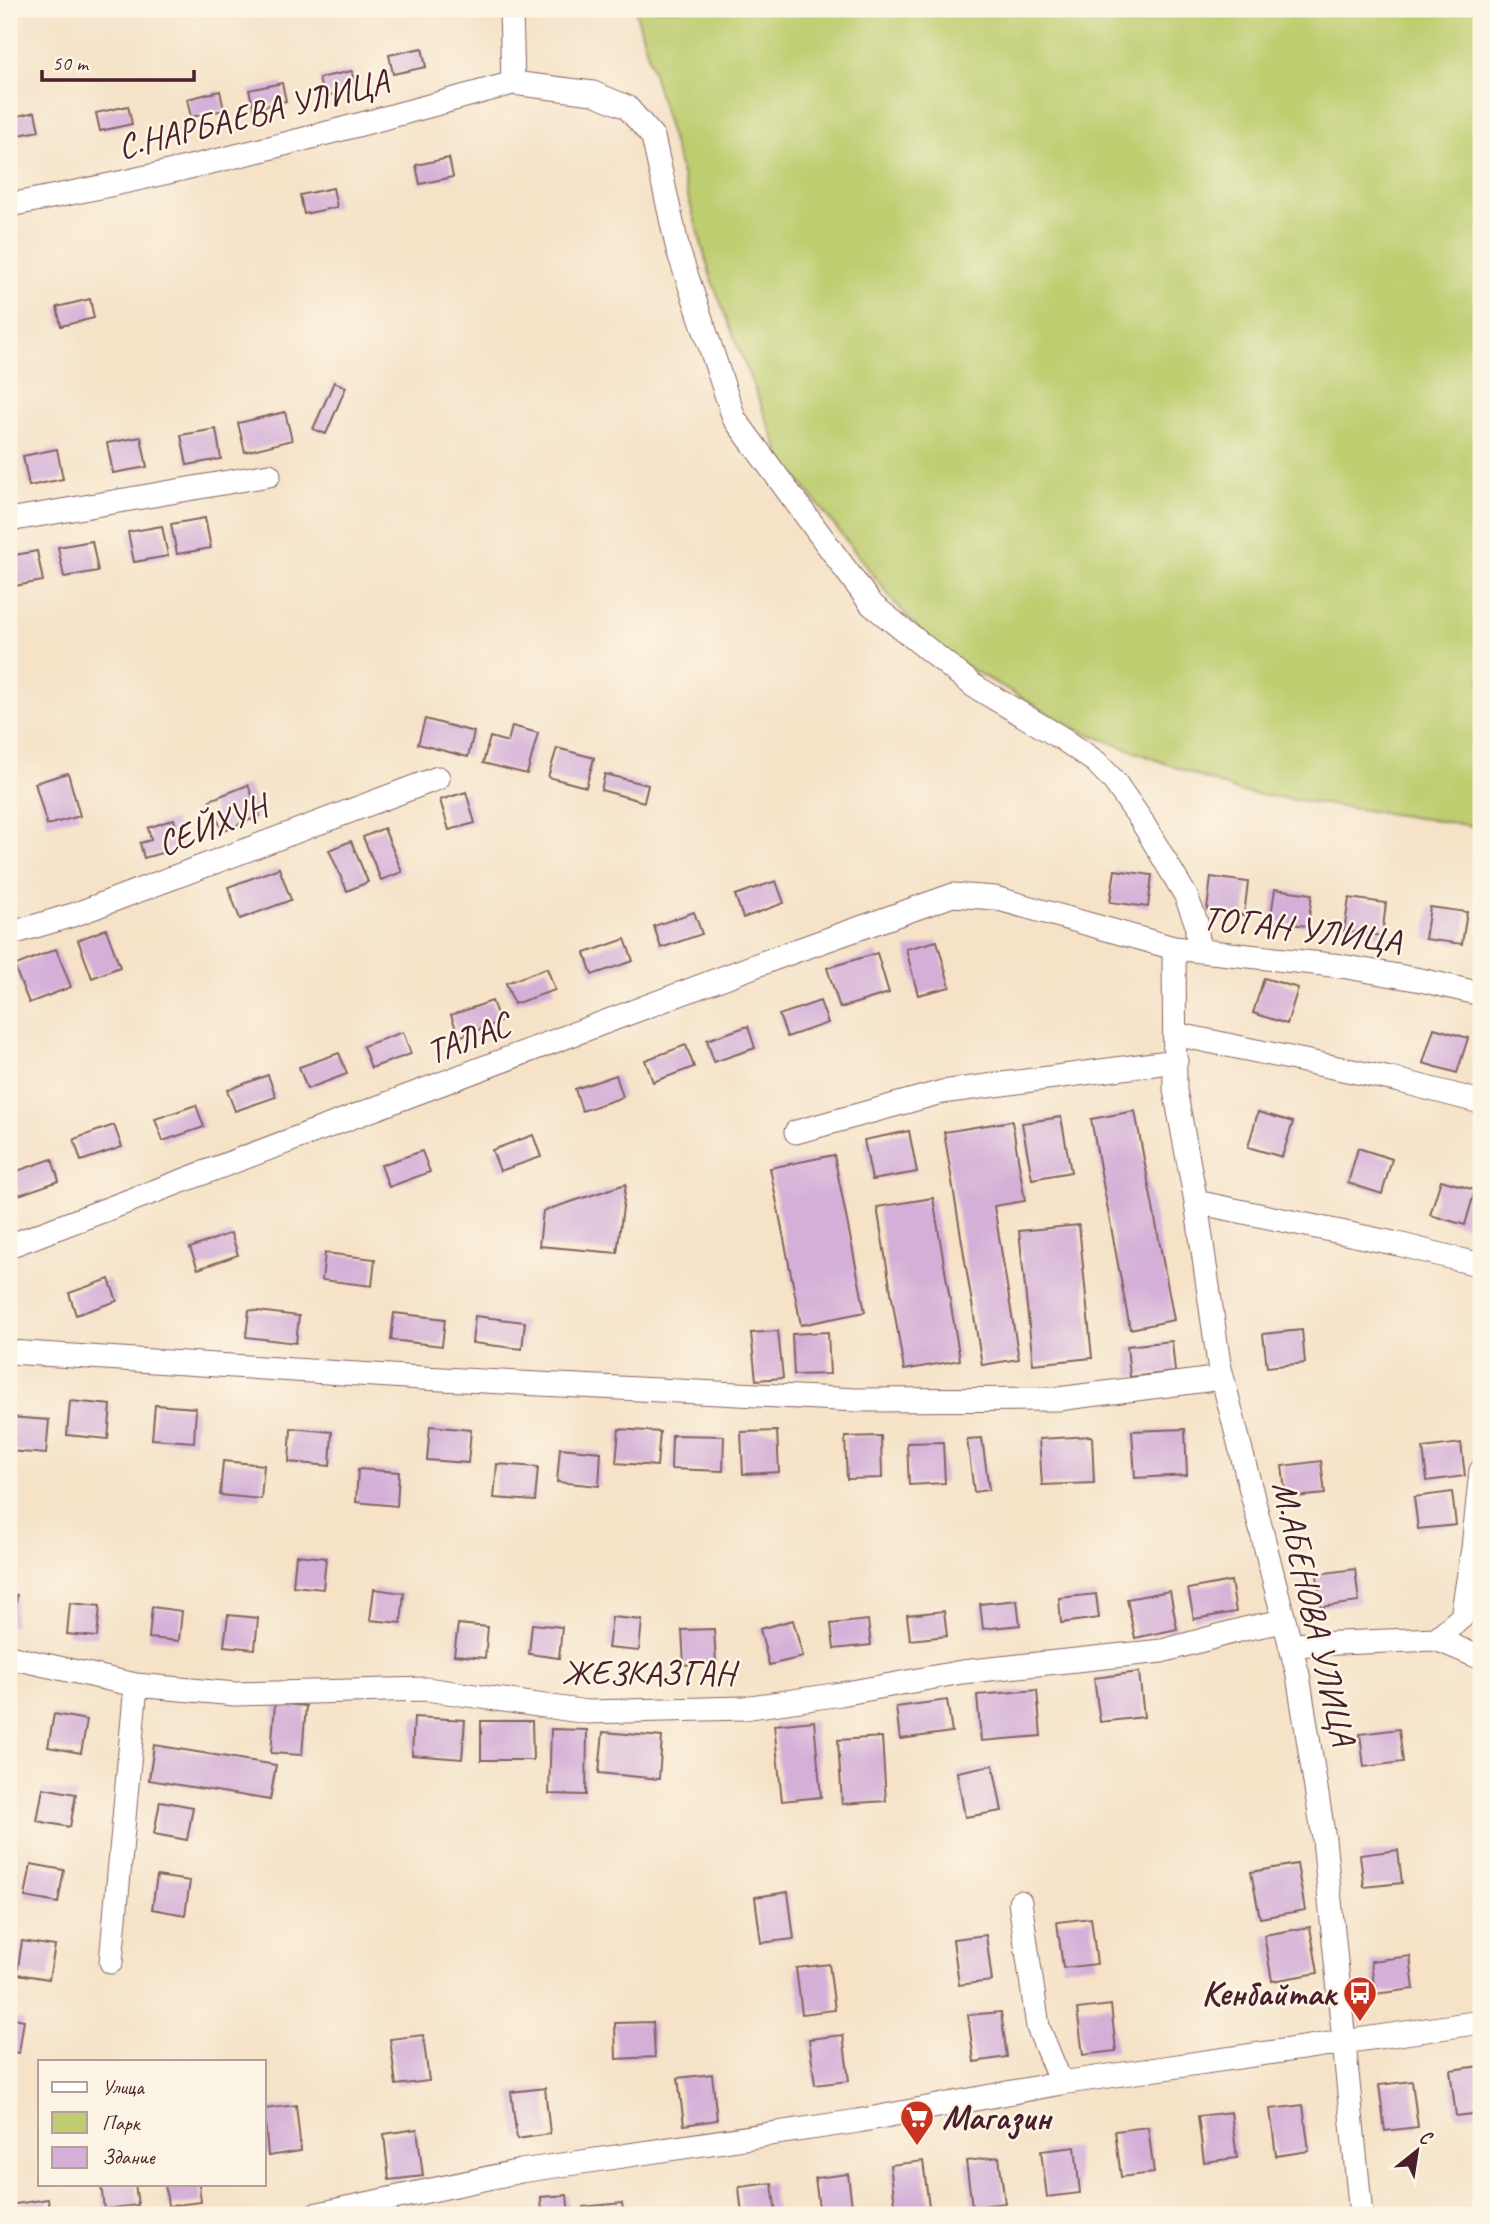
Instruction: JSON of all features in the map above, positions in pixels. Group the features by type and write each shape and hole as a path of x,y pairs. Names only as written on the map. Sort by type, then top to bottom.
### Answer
{"street":[{"path":"511,9 513,83 593,93 627,107 653,137 678,250 734,418 871,604 974,686 1063,738 1096,762 1114,781 1186,895 1196,922 1199,951"},
{"name":"С.НАРБАЕВА УЛИЦА","path":"9,205 92,190 328,134 513,83"},
{"path":"9,520 269,475"},
{"name":"СЕЙХУН","path":"9,934 76,914 438,778"},
{"name":"ТОГАН УЛИЦА","path":"953,895 995,898 1174,948 1341,965 1481,994"},
{"name":"ТАЛАС","path":"9,1247 781,956 953,895"},
{"name":"М.АБЕНОВА УЛИЦА","path":"1174,948 1175,1090 1222,1378 1298,1675 1324,1839 1361,2215"},
{"path":"1175,1034 1401,1081 1481,1102"},
{"path":"796,1132 942,1092 1175,1061"},
{"path":"1195,1202 1398,1244 1481,1265"},
{"path":"9,1352 422,1378 857,1400 1058,1399 1222,1378"},
{"path":"1436,1640 1462,1617 1481,1471"},
{"name":"ЖЕЗКАЗГАН","path":"9,1657 136,1685 235,1694 426,1689 587,1712 744,1708 962,1672 1162,1651 1284,1621"},
{"path":"1290,1645 1436,1640 1481,1658"},
{"path":"111,1962 136,1685"},
{"path":"1020,1902 1038,2027 1060,2083"},
{"path":"314,2215 356,2211 521,2171 858,2121 1060,2083 1481,2022"}],"green space":[{"path":"635,9 1481,9 1481,827 1240,792 1076,729 938,650 895,603 782,458 712,281"}],"building":[{"path":"422,48 426,67 393,74 389,55"},
{"path":"352,71 356,89 323,97 319,78"},
{"path":"282,83 286,101 254,109 249,90"},
{"path":"220,91 224,110 191,117 187,99"},
{"path":"128,106 132,124 100,131 96,113"},
{"path":"35,112 39,131 9,137 9,118"},
{"path":"449,158 453,177 420,184 416,165"},
{"path":"333,188 337,207 304,214 300,195"},
{"path":"90,299 94,318 61,326 57,307"},
{"path":"334,382 346,387 326,434 313,429"},
{"path":"285,412 292,440 245,452 238,423"},
{"path":"216,429 221,459 187,465 181,435"},
{"path":"141,437 147,467 113,473 107,443"},
{"path":"57,449 63,479 29,486 23,456"},
{"path":"205,518 211,548 177,554 171,524"},
{"path":"162,526 168,556 134,562 128,532"},
{"path":"92,541 98,571 64,577 58,547"},
{"path":"37,551 43,581 9,587 9,556"},
{"path":"425,719 474,732 468,757 418,744"},
{"path":"512,726 538,733 527,774 483,763 490,737 508,742"},
{"path":"557,748 594,758 586,787 548,777"},
{"path":"68,773 80,816 47,825 35,783"},
{"path":"605,774 648,785 644,802 601,790"},
{"path":"248,785 260,816 222,831 210,800"},
{"path":"466,792 475,823 449,830 440,800"},
{"path":"174,819 182,847 144,858 140,843 151,840 148,828"},
{"path":"384,828 402,872 381,880 363,837"},
{"path":"351,841 368,882 347,891 329,850"},
{"path":"279,868 291,900 240,919 228,887"},
{"path":"1115,870 1152,875 1148,907 1110,902"},
{"path":"1211,877 1248,882 1244,915 1207,910"},
{"path":"776,881 784,903 743,918 735,895"},
{"path":"1275,889 1312,894 1308,926 1270,922"},
{"path":"1349,898 1386,903 1382,936 1344,931"},
{"path":"1430,907 1467,912 1462,944 1425,939"},
{"path":"694,912 702,934 661,948 654,926"},
{"path":"106,929 120,967 92,978 78,940"},
{"path":"625,939 633,961 592,975 585,953"},
{"path":"937,941 950,987 918,995 906,949"},
{"path":"56,949 71,987 29,1003 14,966"},
{"path":"877,953 889,993 840,1008 827,968"},
{"path":"547,968 555,990 514,1004 506,983"},
{"path":"1264,978 1298,988 1287,1024 1253,1013"},
{"path":"492,1001 500,1022 459,1037 451,1015"},
{"path":"820,1001 828,1023 787,1037 779,1015"},
{"path":"748,1026 755,1048 714,1062 707,1040"},
{"path":"1434,1028 1468,1038 1457,1073 1423,1063"},
{"path":"403,1032 411,1054 371,1068 363,1046"},
{"path":"686,1045 694,1067 653,1082 645,1060"},
{"path":"339,1053 347,1074 307,1089 299,1067"},
{"path":"268,1075 276,1097 235,1111 227,1090"},
{"path":"616,1075 623,1097 582,1111 575,1089"},
{"path":"196,1105 204,1127 163,1141 155,1119"},
{"path":"1135,1111 1174,1320 1130,1329 1091,1119"},
{"path":"1258,1112 1293,1122 1282,1157 1248,1147"},
{"path":"1061,1117 1071,1172 1032,1179 1022,1123"},
{"path":"1012,1121 1025,1201 994,1206 1019,1359 982,1365 944,1132"},
{"path":"114,1125 122,1147 81,1161 74,1139"},
{"path":"909,1131 917,1172 872,1180 864,1140"},
{"path":"533,1135 541,1157 500,1171 492,1150"},
{"path":"1358,1148 1392,1159 1382,1194 1348,1183"},
{"path":"422,1151 430,1172 389,1187 381,1165"},
{"path":"834,1155 865,1312 801,1325 770,1168"},
{"path":"52,1159 59,1181 19,1195 11,1173"},
{"path":"1441,1180 1475,1190 1465,1225 1430,1215"},
{"path":"626,1184 617,1253 539,1246 543,1211"},
{"path":"933,1198 960,1360 904,1370 877,1207"},
{"path":"1079,1225 1092,1358 1033,1364 1019,1231"},
{"path":"231,1233 238,1255 198,1269 190,1248"},
{"path":"325,1253 375,1259 372,1286 322,1280"},
{"path":"109,1279 117,1301 76,1315 69,1293"},
{"path":"249,1310 299,1316 296,1343 246,1337"},
{"path":"394,1313 445,1319 442,1346 391,1340"},
{"path":"475,1316 525,1322 522,1349 472,1343"},
{"path":"1302,1330 1305,1363 1267,1367 1263,1334"},
{"path":"778,1331 783,1378 756,1380 751,1333"},
{"path":"828,1332 830,1374 794,1375 792,1334"},
{"path":"1172,1341 1175,1372 1130,1377 1127,1346"},
{"path":"70,1401 111,1405 108,1439 67,1435"},
{"path":"155,1405 196,1408 194,1442 152,1439"},
{"path":"9,1417 49,1420 46,1454 9,1451"},
{"path":"430,1426 471,1430 468,1463 427,1460"},
{"path":"291,1428 332,1432 330,1466 289,1462"},
{"path":"619,1429 660,1432 657,1466 616,1463"},
{"path":"1185,1429 1187,1475 1135,1478 1132,1431"},
{"path":"777,1431 779,1472 743,1474 741,1432"},
{"path":"672,1435 724,1436 723,1471 671,1469"},
{"path":"881,1436 882,1478 847,1479 845,1437"},
{"path":"1092,1436 1094,1483 1042,1485 1039,1439"},
{"path":"982,1438 989,1490 974,1492 967,1439"},
{"path":"943,1442 945,1483 909,1485 907,1443"},
{"path":"1461,1443 1465,1476 1427,1481 1423,1448"},
{"path":"560,1448 601,1452 599,1486 557,1482"},
{"path":"223,1461 264,1465 261,1499 220,1495"},
{"path":"1321,1461 1325,1494 1286,1498 1282,1466"},
{"path":"497,1464 538,1467 535,1501 494,1498"},
{"path":"358,1469 399,1472 397,1506 356,1502"},
{"path":"1452,1492 1456,1525 1418,1529 1414,1497"},
{"path":"296,1555 326,1558 323,1589 293,1586"},
{"path":"1355,1569 1359,1602 1321,1607 1317,1574"},
{"path":"1231,1581 1236,1612 1194,1619 1188,1589"},
{"path":"374,1589 404,1593 401,1623 370,1620"},
{"path":"1170,1591 1177,1629 1135,1638 1127,1599"},
{"path":"1096,1594 1099,1618 1061,1623 1059,1598"},
{"path":"9,1595 17,1595 14,1626 9,1626"},
{"path":"1017,1600 1020,1625 983,1629 980,1604"},
{"path":"70,1603 100,1606 97,1637 67,1634"},
{"path":"152,1607 182,1611 179,1641 149,1638"},
{"path":"944,1611 947,1636 910,1640 907,1615"},
{"path":"228,1615 258,1618 255,1649 224,1646"},
{"path":"612,1617 642,1620 639,1651 608,1648"},
{"path":"793,1620 803,1657 769,1665 760,1629"},
{"path":"868,1620 871,1645 834,1649 831,1624"},
{"path":"458,1624 488,1627 485,1658 454,1655"},
{"path":"532,1624 562,1627 559,1658 529,1654"},
{"path":"714,1629 716,1663 684,1665 682,1630"},
{"path":"1139,1672 1144,1717 1100,1722 1094,1678"},
{"path":"1037,1690 1041,1736 981,1741 977,1695"},
{"path":"947,1700 952,1732 900,1739 896,1707"},
{"path":"275,1703 306,1706 302,1755 271,1753"},
{"path":"54,1714 87,1720 81,1753 48,1747"},
{"path":"414,1717 465,1720 462,1759 412,1755"},
{"path":"481,1721 532,1721 533,1760 481,1760"},
{"path":"814,1721 821,1797 782,1801 774,1725"},
{"path":"551,1729 587,1730 586,1795 549,1794"},
{"path":"1399,1729 1403,1762 1364,1767 1360,1734"},
{"path":"603,1732 662,1737 659,1779 599,1773"},
{"path":"882,1737 886,1801 842,1804 838,1740"},
{"path":"154,1745 276,1765 270,1800 149,1780"},
{"path":"993,1765 1002,1811 965,1817 957,1772"},
{"path":"43,1788 76,1794 70,1827 37,1821"},
{"path":"160,1801 193,1807 187,1840 154,1834"},
{"path":"1398,1850 1402,1883 1364,1887 1360,1855"},
{"path":"31,1864 64,1870 58,1903 25,1897"},
{"path":"1297,1864 1305,1910 1260,1918 1251,1872"},
{"path":"157,1876 190,1881 185,1915 152,1909"},
{"path":"788,1892 794,1939 761,1943 755,1897"},
{"path":"1091,1918 1097,1964 1063,1968 1057,1922"},
{"path":"1310,1927 1318,1973 1272,1981 1264,1935"},
{"path":"986,1935 992,1981 959,1985 953,1939"},
{"path":"22,1941 55,1946 49,1979 17,1974"},
{"path":"1410,1956 1414,1989 1375,1994 1371,1961"},
{"path":"829,1964 835,2010 802,2014 796,1968"},
{"path":"1111,2005 1116,2051 1083,2055 1077,2009"},
{"path":"1001,2012 1007,2057 974,2062 968,2015"},
{"path":"9,2017 24,2020 19,2053 9,2051"},
{"path":"653,2022 655,2057 616,2059 615,2023"},
{"path":"423,2035 429,2081 396,2085 390,2039"},
{"path":"843,2035 849,2081 815,2085 809,2039"},
{"path":"1481,2066 1481,2113 1456,2116 1450,2070"},
{"path":"712,2074 717,2120 684,2125 678,2078"},
{"path":"1412,2081 1418,2127 1385,2131 1379,2085"},
{"path":"545,2088 550,2134 517,2139 511,2092"},
{"path":"296,2105 301,2151 268,2156 266,2109"},
{"path":"1303,2105 1309,2151 1276,2156 1270,2109"},
{"path":"1231,2112 1237,2158 1204,2162 1198,2116"},
{"path":"1148,2127 1154,2173 1121,2177 1115,2131"},
{"path":"417,2129 423,2176 389,2180 384,2134"},
{"path":"1075,2147 1080,2193 1047,2197 1041,2151"},
{"path":"999,2157 1005,2203 972,2207 966,2161"},
{"path":"923,2161 929,2207 896,2211 890,2165"},
{"path":"848,2174 853,2215 820,2215 815,2178"},
{"path":"772,2183 776,2215 742,2215 739,2187"},
{"path":"101,2186 135,2186 138,2205 104,2209"},
{"path":"165,2186 199,2186 201,2202 168,2206"},
{"path":"567,2195 569,2215 542,2215 541,2197"},
{"path":"48,2199 50,2215 9,2215 9,2205"},
{"path":"622,2203 624,2215 583,2215 583,2207"}],"place":[{"name":"Кенбайтак","path":"1360,2023"},
{"name":"Магазин","path":"917,2147"}]}
